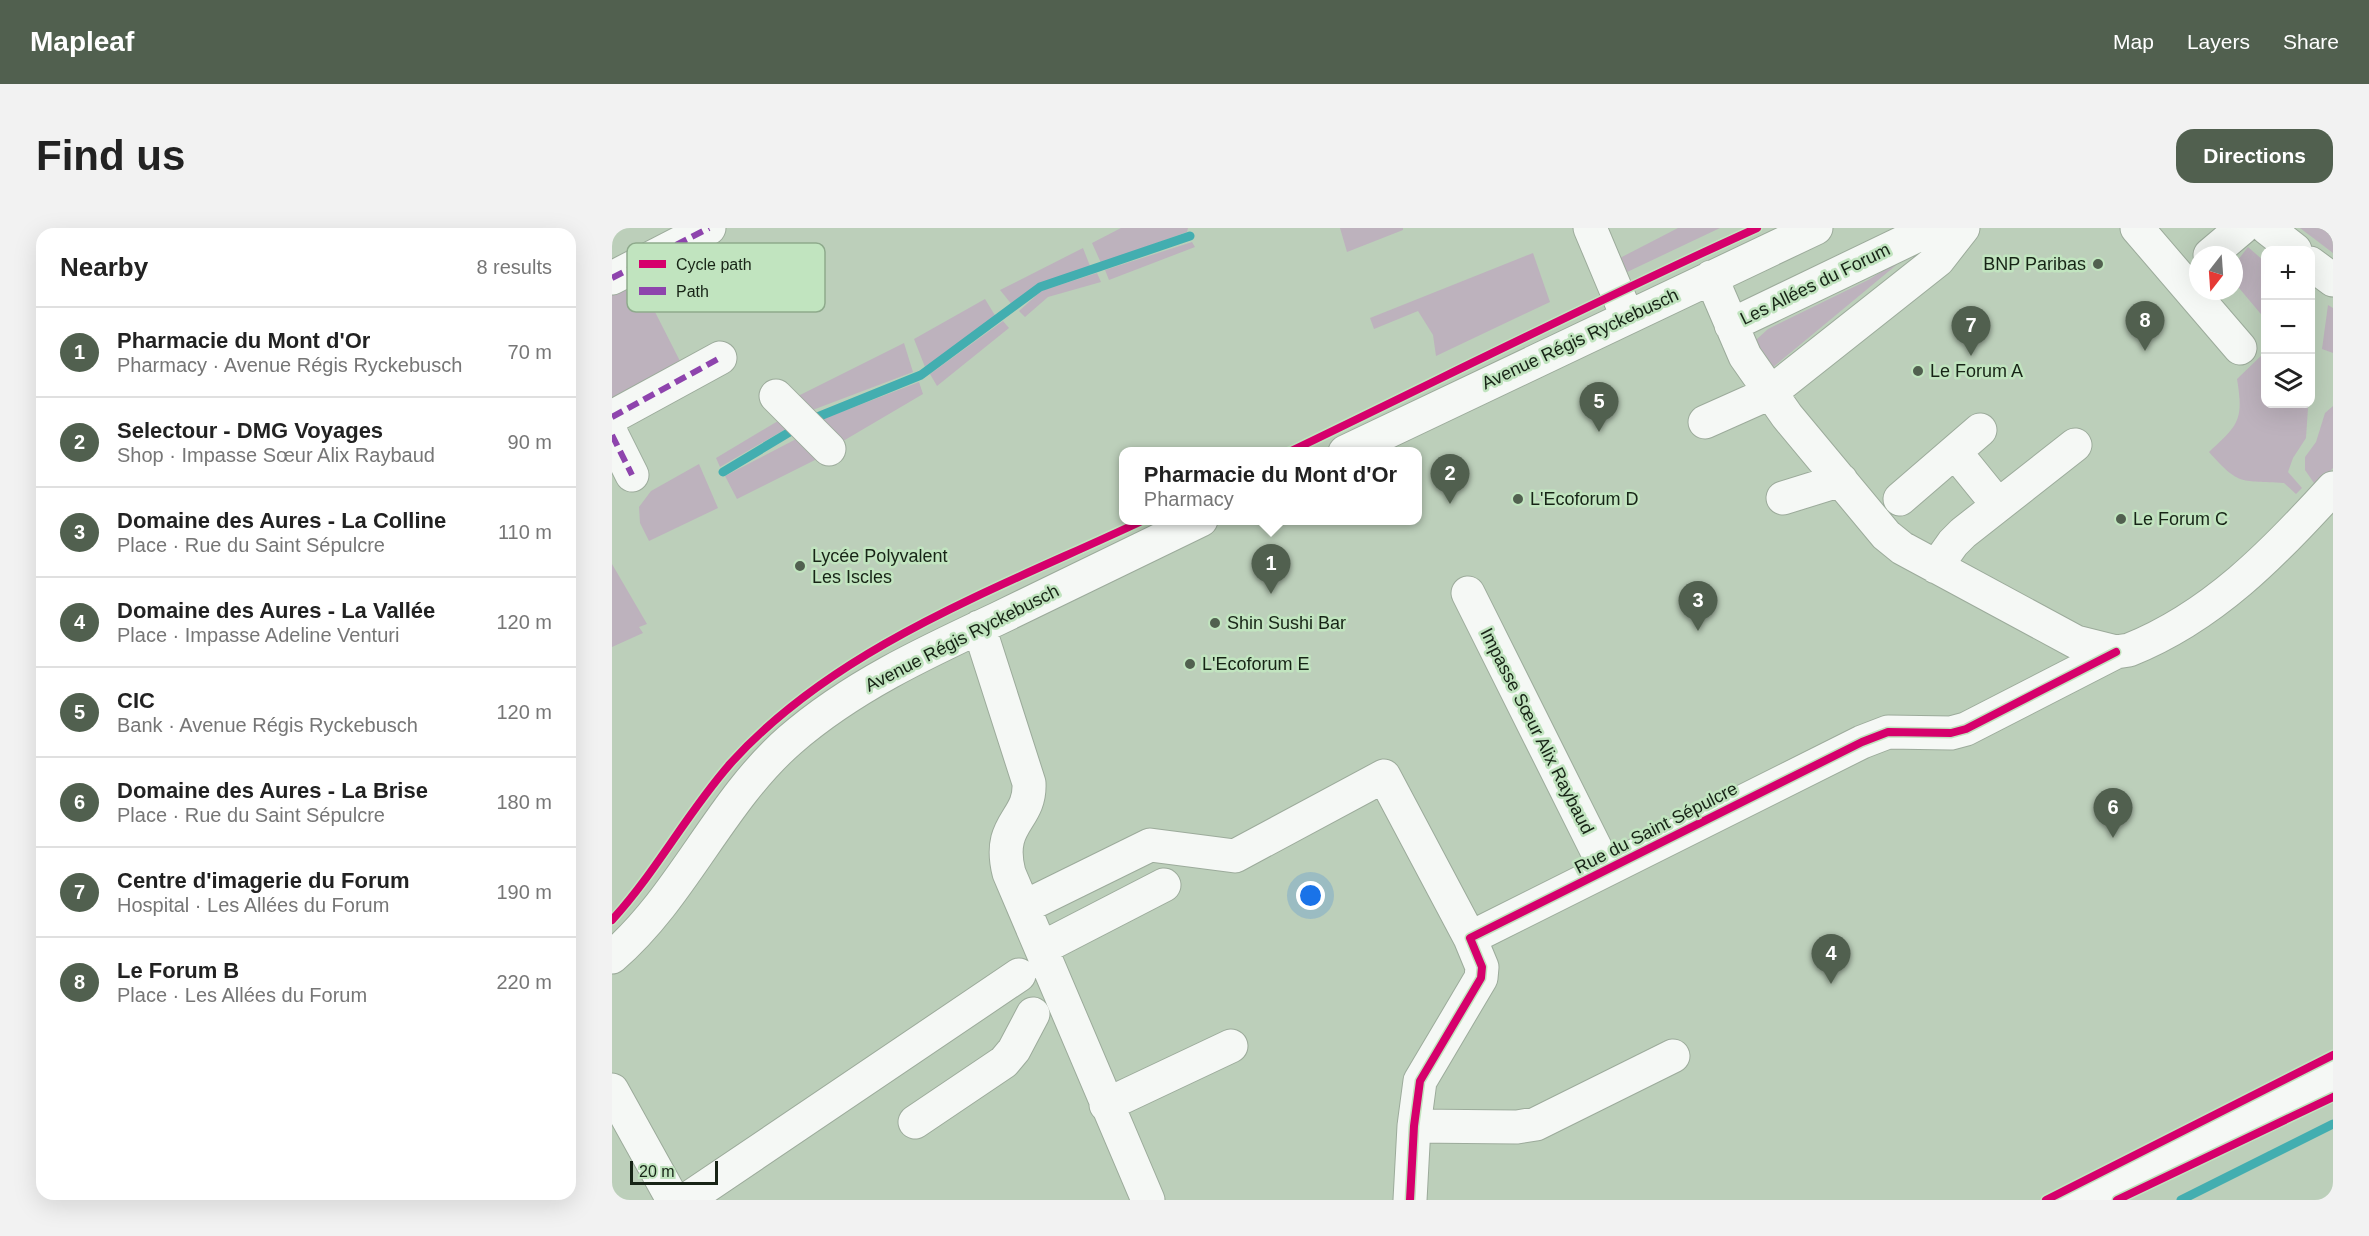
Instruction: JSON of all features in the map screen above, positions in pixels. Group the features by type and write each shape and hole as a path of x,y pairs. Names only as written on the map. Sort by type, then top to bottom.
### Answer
{"street":[{"path":"680,243 709,228"},
{"path":"1590,228 1627,316"},
{"name":"Avenue Régis Ryckebusch","path":"1355,447 1816,228"},
{"name":"Les Allées du Forum","path":"1731,325 1933,228"},
{"path":"1705,422 1770,393 1938,260 1963,228"},
{"path":"2138,228 2189,272"},
{"path":"2221,246 2242,228"},
{"path":"2267,228 2290,246"},
{"path":"2315,267 2333,280"},
{"path":"612,278 627,270"},
{"path":"1711,277 1745,356 1770,393 1886,535 1902,548 2076,642 2116,652"},
{"path":"2208,300 2240,348"},
{"path":"612,417 720,358"},
{"path":"1900,499 1980,430"},
{"path":"612,435 632,475"},
{"path":"1936,567 1953,543 2075,445"},
{"path":"1954,452 1998,505"},
{"path":"1783,498 1841,480"},
{"name":"Rue du Saint Sépulcre","path":"1470,938 1862,742 1888,732 1951,733 1966,729 2116,652 2146,643 2208,609 2234,588 2333,488"},
{"name":"Avenue Régis Ryckebusch","path":"612,957 648,919 716,824 789,741 851,694 896,668 1191,525"},
{"name":"Impasse Sœur Alix Raybaud","path":"1468,593 1606,869"},
{"path":"979,627 1029,783 1028,801 1008,832 1005,845 1009,873 1148,1200"},
{"path":"1024,907 1150,845 1235,856 1384,776 1470,938 1482,967 1481,978 1425,1070 1416,1104 1410,1200"},
{"path":"1042,948 1164,885"},
{"path":"686,1200 1019,975 1026,971 1040,970 1053,978 1058,992 1053,1006 1041,1014 1033,1014 1020,1008 1015,1002 1013,988 1019,975"},
{"path":"915,1122 1004,1062 1014,1050 1033,1014"},
{"path":"1106,1105 1231,1046"},
{"path":"1414,1126 1517,1127 1536,1124 1673,1056"},
{"path":"2074,1200 2333,1074"},
{"path":"612,1090 673,1200"}],"shaded area":[{"path":"1121,228 1188,228 1187,232 1101,263 1092,243"},
{"path":"1340,228 1403,228 1403,230 1347,252"},
{"path":"1678,228 1720,228 1625,273 1618,259"},
{"path":"2300,228 2333,228 2333,253"},
{"path":"1192,242 1195,247 1109,280 1105,270"},
{"path":"2248,247 2261,258 2261,314 2243,293 2243,253"},
{"path":"1083,248 1090,266 1041,283 1013,306 1000,290"},
{"path":"1533,253 1550,302 1436,356 1433,335 1418,311 1374,329 1370,318"},
{"path":"1906,257 1766,373 1750,353 1757,339 1768,329 1868,280"},
{"path":"1097,273 1101,282 1048,297 1025,317 1019,311 1041,291"},
{"path":"627,284 627,312 655,312 682,365 612,401 612,292"},
{"path":"985,299 996,317 925,367 914,339"},
{"path":"2328,305 2333,308 2333,353 2322,349"},
{"path":"1003,321 1009,328 937,386 930,374"},
{"path":"904,343 913,372 810,411 796,397"},
{"path":"2261,356 2261,408 2308,408 2306,438 2293,458 2288,472 2302,488 2296,494 2284,483 2242,480 2228,471 2209,452 2227,435 2236,421 2240,404 2237,379"},
{"path":"919,382 923,394 838,444 818,421"},
{"path":"2333,406 2333,468 2316,486 2305,470 2305,457 2316,442 2325,413"},
{"path":"783,418 791,426 720,467 716,458"},
{"path":"802,436 821,457 737,499 725,476"},
{"path":"699,464 718,508 649,541 640,523 639,507 651,491"},
{"path":"612,564 647,624 639,627 643,633 612,647"}],"waterway":[{"path":"810,420 921,375 1040,287 1190,236"},
{"path":"723,472 798,427"},
{"path":"2181,1200 2333,1124"}],"marked path":[{"path":"680,243 709,228"},
{"path":"612,278 627,270"},
{"path":"612,417 720,358"},
{"path":"612,435 632,475"}],"cycle path":[{"path":"1299,447 1581,310 1757,228"},
{"path":"612,920 628,902 730,764 773,722 820,685 871,652 924,622 1133,525"},
{"path":"1410,1200 1414,1126 1420,1081 1481,978 1482,967 1470,938 1862,742 1888,732 1951,733 1966,729 2116,652"},
{"path":"2046,1200 2333,1055"},
{"path":"2117,1200 2333,1097"}],"place":[{"name":"BNP Paribas","path":"2098,264"},
{"name":"Le Forum B","path":"2145,351"},
{"name":"Centre d'imagerie du Forum","path":"1971,356"},
{"name":"Le Forum A","path":"1918,371"},
{"name":"CIC","path":"1599,432"},
{"name":"L'Ecoforum D","path":"1518,499"},
{"name":"Selectour - DMG Voyages","path":"1450,504"},
{"name":"Le Forum C","path":"2121,519"},
{"name":"Lycée Polyvalent Les Iscles","path":"800,566"},
{"name":"Pharmacie du Mont d'Or","path":"1271,594"},
{"name":"Shin Sushi Bar","path":"1215,623"},
{"name":"Domaine des Aures - La Colline","path":"1698,631"},
{"name":"L'Ecoforum E","path":"1190,664"},
{"name":"Domaine des Aures - La Brise","path":"2113,838"},
{"name":"Domaine des Aures - La Vallée","path":"1831,984"}]}
